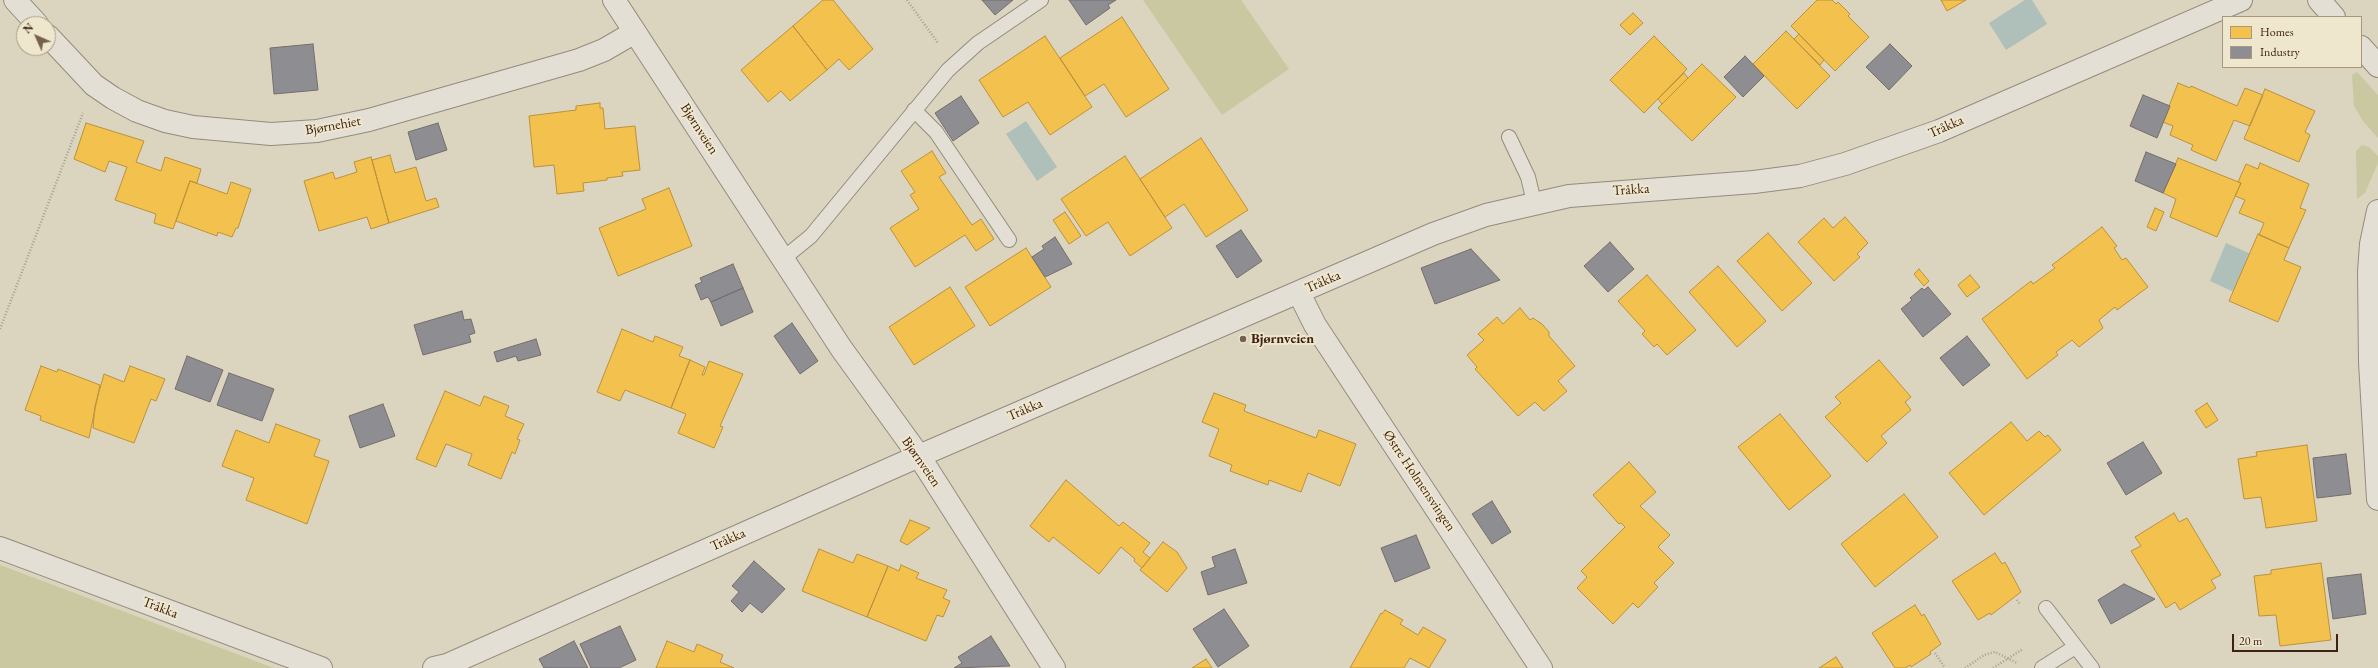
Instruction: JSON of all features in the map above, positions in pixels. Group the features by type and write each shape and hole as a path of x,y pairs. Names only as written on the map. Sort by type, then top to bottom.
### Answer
{"street":[{"path":"15,0 30,16"},
{"name":"Bjørnveien","path":"614,0 784,258 841,348 919,456 1054,668"},
{"name":"Tråkka","path":"434,668 447,665 919,456 1433,234 1486,215 1534,202 1569,196 1618,191 1754,182 1800,176 1845,164 1939,131 1982,111 2082,70 2241,0"},
{"path":"2319,0 2333,16"},
{"name":"Bjørnehiet","path":"56,45 94,85 113,98 137,111 165,121 227,132 271,134 317,131 369,120 579,60 604,50 635,32"},
{"path":"2362,48 2378,66"},
{"path":"2378,211 2371,244 2369,272 2370,362 2378,498"},
{"name":"Østre Holmensvingen","path":"1299,292 1315,325 1541,668"},
{"name":"Tråkka","path":"0,548 321,668"}],"lane":[{"path":"784,258 811,236 914,110 954,65 978,43 1040,0"},
{"path":"914,110 936,132 1009,240"},
{"path":"1510,137 1528,177 1534,202"},
{"path":"2046,608 2075,648 2092,668"},
{"path":"2042,668 2075,648"}],"path":[{"path":"907,0 954,65"},
{"path":"0,330 94,85"},
{"path":"2017,600 2021,606"},
{"path":"1993,668 2028,645"},
{"path":"1935,652 1946,668"},
{"path":"1965,668 1990,652 1999,653 2013,663 2019,662"}],"shaded area":[{"path":"1143,0 1241,0 1289,69 1222,115"},
{"path":"2025,0 2032,0 2047,24 2006,50 1989,23"},
{"path":"2357,72 2378,95 2378,138 2363,121 2354,106 2352,75"},
{"path":"1026,121 1057,167 1037,181 1006,134"},
{"path":"2362,145 2369,147 2378,156 2378,163 2365,193 2357,199 2356,151"},
{"path":"2226,243 2251,254 2234,292 2210,281"},
{"path":"0,565 274,668 0,668"}],"building: Homes":[{"path":"823,0 833,0 873,49 849,70 839,59 827,70 793,26"},
{"path":"1817,0 1832,0 1836,4 1838,2 1850,14 1848,16 1869,37 1835,71 1791,26"},
{"path":"1941,0 1966,0 1947,11"},
{"path":"1633,13 1643,23 1630,35 1620,25"},
{"path":"1122,17 1169,89 1126,117 1104,84 1085,96 1060,58"},
{"path":"793,26 827,70 790,101 781,91 768,102 741,70"},
{"path":"1786,31 1830,76 1797,109 1753,64"},
{"path":"1799,34 1824,60 1820,65 1794,39"},
{"path":"1045,36 1092,107 1050,135 1028,102 1003,117 979,80"},
{"path":"1654,36 1687,69 1644,113 1610,80"},
{"path":"1702,64 1736,97 1692,141 1658,108"},
{"path":"1684,73 1688,78 1662,104 1658,99"},
{"path":"2178,83 2190,88 2191,86 2237,106 2245,88 2263,95 2250,126 2234,120 2216,161 2191,150 2193,145 2170,135 2173,126 2163,122"},
{"path":"2265,89 2315,111 2305,132 2310,135 2299,162 2244,139"},
{"path":"600,103 600,108 603,108 605,129 635,126 640,170 622,172 623,176 607,178 607,180 583,183 584,191 557,194 554,165 534,167 529,116 576,110 576,106"},
{"path":"86,123 144,141 136,162 161,171 165,157 201,169 197,183 190,181 173,229 154,223 156,214 115,200 127,167 109,161 105,172 74,159"},
{"path":"1201,138 1248,210 1206,237 1184,204 1165,217 1140,179"},
{"path":"932,151 946,173 939,177 972,225 981,219 994,239 976,251 965,235 915,267 890,228 919,209 910,195 915,192 901,171"},
{"path":"390,155 395,173 416,167 426,201 436,198 439,207 389,223 372,160"},
{"path":"1125,156 1172,228 1130,256 1108,222 1086,236 1061,199"},
{"path":"371,157 389,223 371,229 367,217 319,231 304,181 333,172 335,179 357,172 354,162"},
{"path":"2178,158 2241,183 2217,237 2170,217 2176,199 2163,193"},
{"path":"2260,163 2309,184 2300,208 2306,210 2289,248 2259,235 2264,223 2239,213 2245,200 2235,196 2241,183 2238,182 2246,164 2258,169"},
{"path":"190,181 227,194 231,182 251,189 238,228 236,228 232,237 218,232 217,236 176,221"},
{"path":"669,188 692,246 618,276 599,228 646,209 642,199"},
{"path":"2155,208 2164,212 2156,231 2147,227"},
{"path":"1065,212 1081,236 1069,244 1053,220"},
{"path":"1845,217 1868,243 1857,254 1860,257 1834,281 1798,242 1824,218 1833,228"},
{"path":"2102,227 2117,246 2114,248 2122,260 2126,258 2148,287 2117,310 2115,307 2099,320 2103,328 2079,347 2072,340 2056,352 2058,355 2027,379 1982,319 2031,281 2033,284 2055,268 2052,265"},
{"path":"1768,233 1812,283 1782,311 1737,261"},
{"path":"2258,234 2289,248 2284,260 2301,267 2278,322 2229,301"},
{"path":"1026,248 1051,287 990,326 965,287"},
{"path":"1718,266 1766,321 1737,347 1689,292"},
{"path":"1919,269 1929,281 1924,286 1914,274"},
{"path":"1647,275 1696,330 1667,355 1657,344 1654,347 1642,334 1645,331 1618,301"},
{"path":"1970,275 1980,287 1967,297 1958,285"},
{"path":"950,287 975,326 914,365 889,327"},
{"path":"1520,308 1530,320 1533,318 1542,324 1549,332 1549,336 1575,366 1558,381 1567,391 1544,411 1535,402 1518,416 1475,369 1477,367 1467,355 1484,340 1478,334 1497,317 1503,324"},
{"path":"622,329 653,342 655,336 683,347 679,356 690,360 671,408 625,390 620,401 597,392"},
{"path":"690,360 705,367 702,375 704,375 709,361 743,374 720,426 723,427 714,448 678,433 686,414 671,408"},
{"path":"1879,360 1911,397 1905,402 1911,410 1881,436 1887,443 1867,462 1825,417 1841,403 1835,397"},
{"path":"41,366 57,372 58,369 100,385 89,438 40,420 41,416 25,410"},
{"path":"130,366 165,379 156,401 151,399 134,443 93,428 95,406 104,374 124,382"},
{"path":"445,391 480,406 484,396 509,406 505,416 524,424 517,439 520,440 515,454 512,452 501,479 468,465 472,454 446,444 436,467 416,459"},
{"path":"1214,393 1246,405 1244,411 1316,438 1319,430 1356,444 1340,486 1308,473 1301,492 1269,480 1268,485 1230,471 1232,465 1209,456 1219,429 1202,422"},
{"path":"2207,403 2218,420 2206,428 2195,411"},
{"path":"1780,414 1831,476 1789,510 1738,447"},
{"path":"2011,422 2027,441 2039,431 2045,437 2048,435 2061,450 1984,515 1949,473"},
{"path":"276,424 320,440 314,456 329,461 307,524 246,500 254,478 222,466 236,430 269,443"},
{"path":"2307,445 2317,521 2266,528 2261,497 2244,499 2238,459 2257,456 2256,452"},
{"path":"1629,462 1656,492 1640,506 1670,535 1658,547 1674,563 1654,583 1658,587 1638,608 1633,603 1613,624 1577,588 1587,577 1581,571 1625,527 1621,523 1619,524 1593,495"},
{"path":"1066,480 1119,526 1123,522 1150,543 1143,552 1150,558 1142,568 1134,561 1135,559 1121,547 1099,574 1053,537 1049,542 1030,526"},
{"path":"1904,494 1938,537 1875,587 1841,544"},
{"path":"2174,513 2179,522 2187,518 2221,575 2211,580 2216,588 2180,610 2175,602 2166,608 2131,551 2141,546 2135,537"},
{"path":"910,520 930,528 907,545 900,541"},
{"path":"1163,542 1177,552 1187,568 1167,592 1140,570"},
{"path":"819,549 853,563 857,554 888,566 867,617 802,591"},
{"path":"1995,553 2002,564 2005,562 2021,592 1991,615 1990,613 1978,620 1952,581"},
{"path":"2321,563 2331,640 2280,646 2276,615 2259,616 2254,576 2271,574 2271,570"},
{"path":"901,565 919,573 916,578 947,590 943,598 950,601 943,617 937,615 926,641 867,617 888,566 899,571"},
{"path":"1915,605 1922,616 1924,614 1941,644 1930,652 1931,654 1911,667 1910,665 1905,668 1895,668 1872,633"},
{"path":"1385,610 1403,620 1400,624 1418,635 1423,627 1446,640 1429,668 1410,658 1404,668 1350,668 1381,613 1382,614"},
{"path":"667,641 694,652 697,644 723,655 720,662 734,668 656,668"},
{"path":"1836,657 1843,668 1819,668"},
{"path":"1206,659 1212,668 1192,668"}],"building: Industry":[{"path":"982,0 1013,0 995,15"},
{"path":"1069,0 1116,0 1108,5 1110,8 1086,25"},
{"path":"313,44 318,90 274,94 270,48"},
{"path":"1890,44 1912,66 1889,90 1866,67"},
{"path":"1745,56 1764,76 1743,97 1724,77"},
{"path":"2143,95 2170,106 2157,138 2130,126"},
{"path":"961,96 979,123 953,141 935,113"},
{"path":"438,123 447,150 416,160 408,132"},
{"path":"2146,152 2176,164 2163,193 2135,181"},
{"path":"1241,230 1262,261 1237,278 1216,246"},
{"path":"1055,237 1072,264 1045,277 1032,257 1044,249 1042,246"},
{"path":"1610,242 1634,269 1608,292 1584,266"},
{"path":"1471,249 1500,280 1435,304 1421,268"},
{"path":"733,264 743,288 711,302 708,297 701,300 695,285 702,282 700,278"},
{"path":"1928,287 1951,314 1923,337 1901,309 1912,300 1910,298 1922,288 1924,290"},
{"path":"743,288 753,312 721,326 711,302"},
{"path":"462,311 464,320 471,319 475,333 469,335 471,342 423,355 414,325"},
{"path":"792,323 818,361 800,374 774,336"},
{"path":"1967,336 1990,365 1963,386 1940,358"},
{"path":"536,339 541,355 518,361 516,356 497,362 494,352"},
{"path":"187,356 223,370 210,402 175,389"},
{"path":"229,373 274,389 262,421 217,405"},
{"path":"383,404 395,436 360,448 349,416"},
{"path":"2143,442 2162,473 2126,495 2107,463"},
{"path":"2346,454 2351,494 2317,498 2313,458"},
{"path":"1492,501 1511,532 1492,544 1472,514"},
{"path":"1416,535 1430,568 1395,582 1381,548"},
{"path":"1235,549 1247,583 1208,595 1201,572 1215,567 1212,557"},
{"path":"754,561 785,589 762,613 750,603 742,612 731,601 739,592 732,586"},
{"path":"2361,574 2366,614 2333,619 2327,578"},
{"path":"2124,584 2155,599 2111,624 2098,600"},
{"path":"1224,609 1249,646 1218,667 1193,629"},
{"path":"620,626 636,660 619,668 591,668 580,644"},
{"path":"991,636 1010,666 954,668 962,663 958,657"},
{"path":"574,641 588,668 544,668 539,659"}],"place":[{"name":"Bjørnveien","path":"1243,339"}]}
